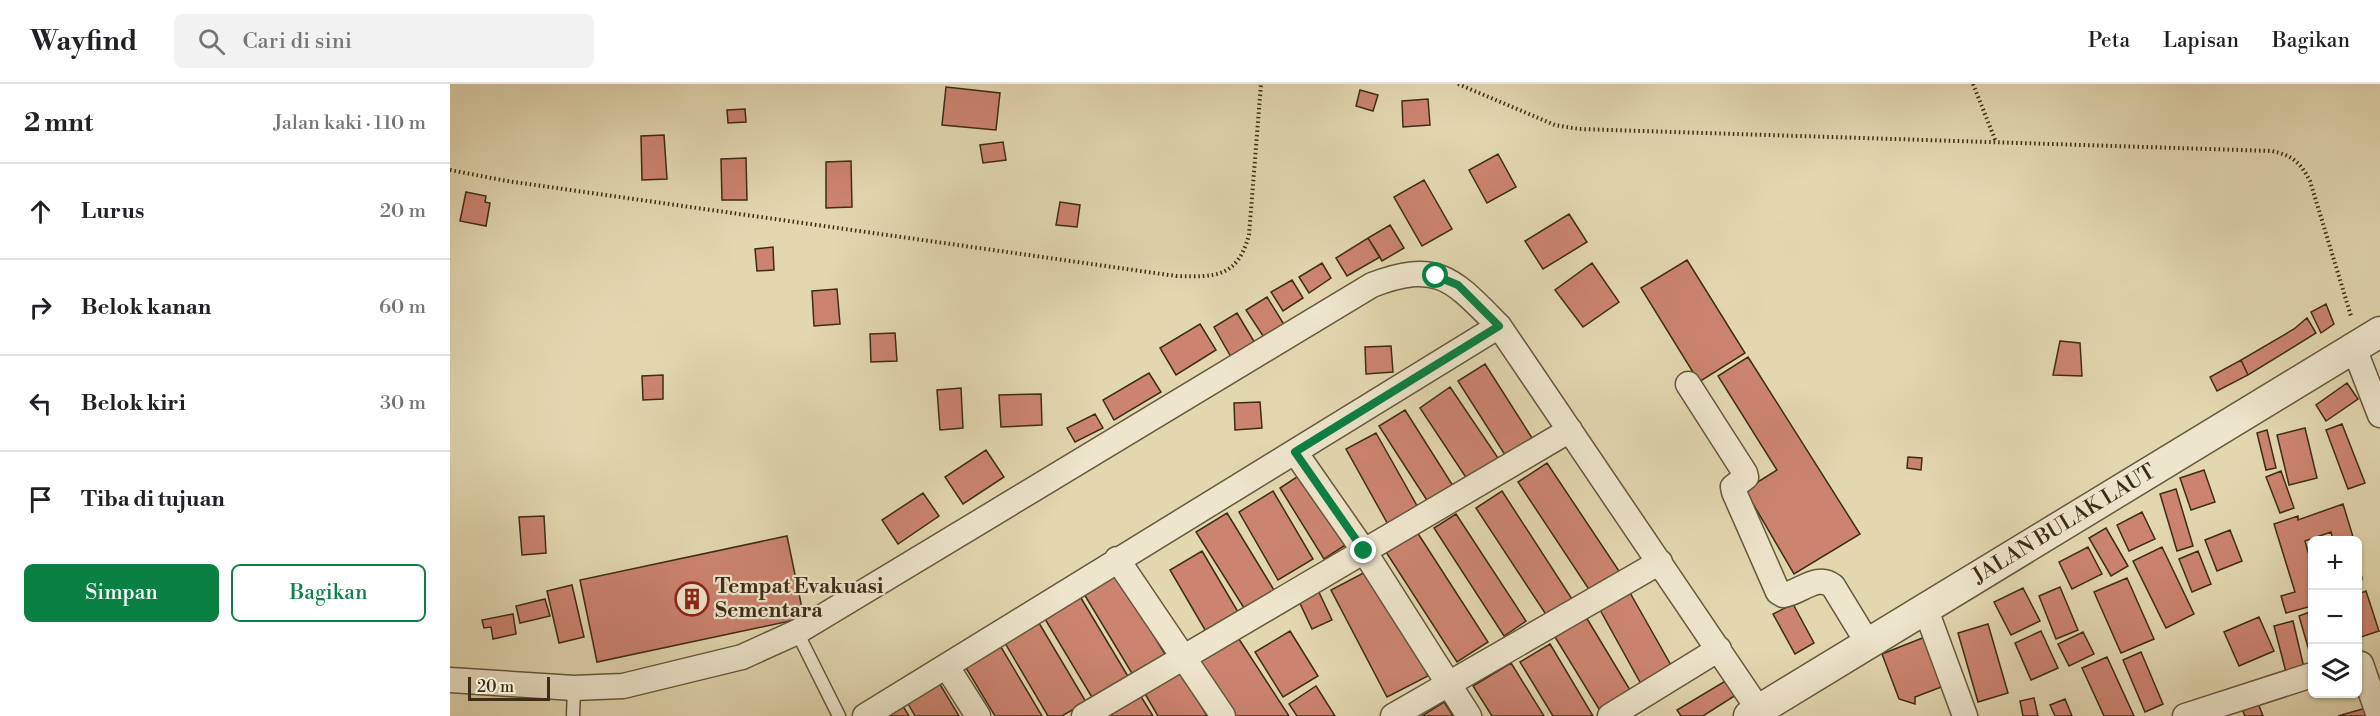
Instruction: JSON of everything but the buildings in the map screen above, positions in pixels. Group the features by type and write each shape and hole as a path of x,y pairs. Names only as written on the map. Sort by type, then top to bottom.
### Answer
{"street":[{"path":"450,680 574,688 623,686 742,657 797,632 1372,285 1401,274 1436,276 1458,285 1499,326 1719,649 1754,713"},
{"path":"865,716 1499,326"},
{"path":"2365,341 2380,415"},
{"name":"JALAN BULAK LAUT","path":"1754,713 2365,341"},
{"path":"1688,384 1745,473 1746,477 1733,487 1734,492 1778,592 1783,596 1820,580 1827,580 1869,645"},
{"path":"1084,716 1570,429"},
{"path":"1295,452 1364,551 1469,716"},
{"path":"1117,559 1223,716"},
{"path":"1393,716 1660,562"},
{"path":"1926,610 1965,716"},
{"path":"1610,716 1719,649"},
{"path":"2366,664 2379,716"},
{"path":"947,667 978,716"},
{"path":"2184,716 2308,677"}],"lane":[{"path":"797,632 839,716"},
{"path":"573,716 574,688"}],"path":[{"path":"450,170 507,181 1176,276 1206,277 1230,271 1244,254 1261,84"},
{"path":"1458,84 1555,125 1579,129 2272,151 2291,156 2301,164 2310,181 2365,341"},
{"path":"1973,84 1996,142"}],"place":[{"name":"Tempat Evakuasi Sementara","path":"692,599"}],"route":[{"path":"1364,551 1295,452 1499,326 1458,285 1436,276"}]}
